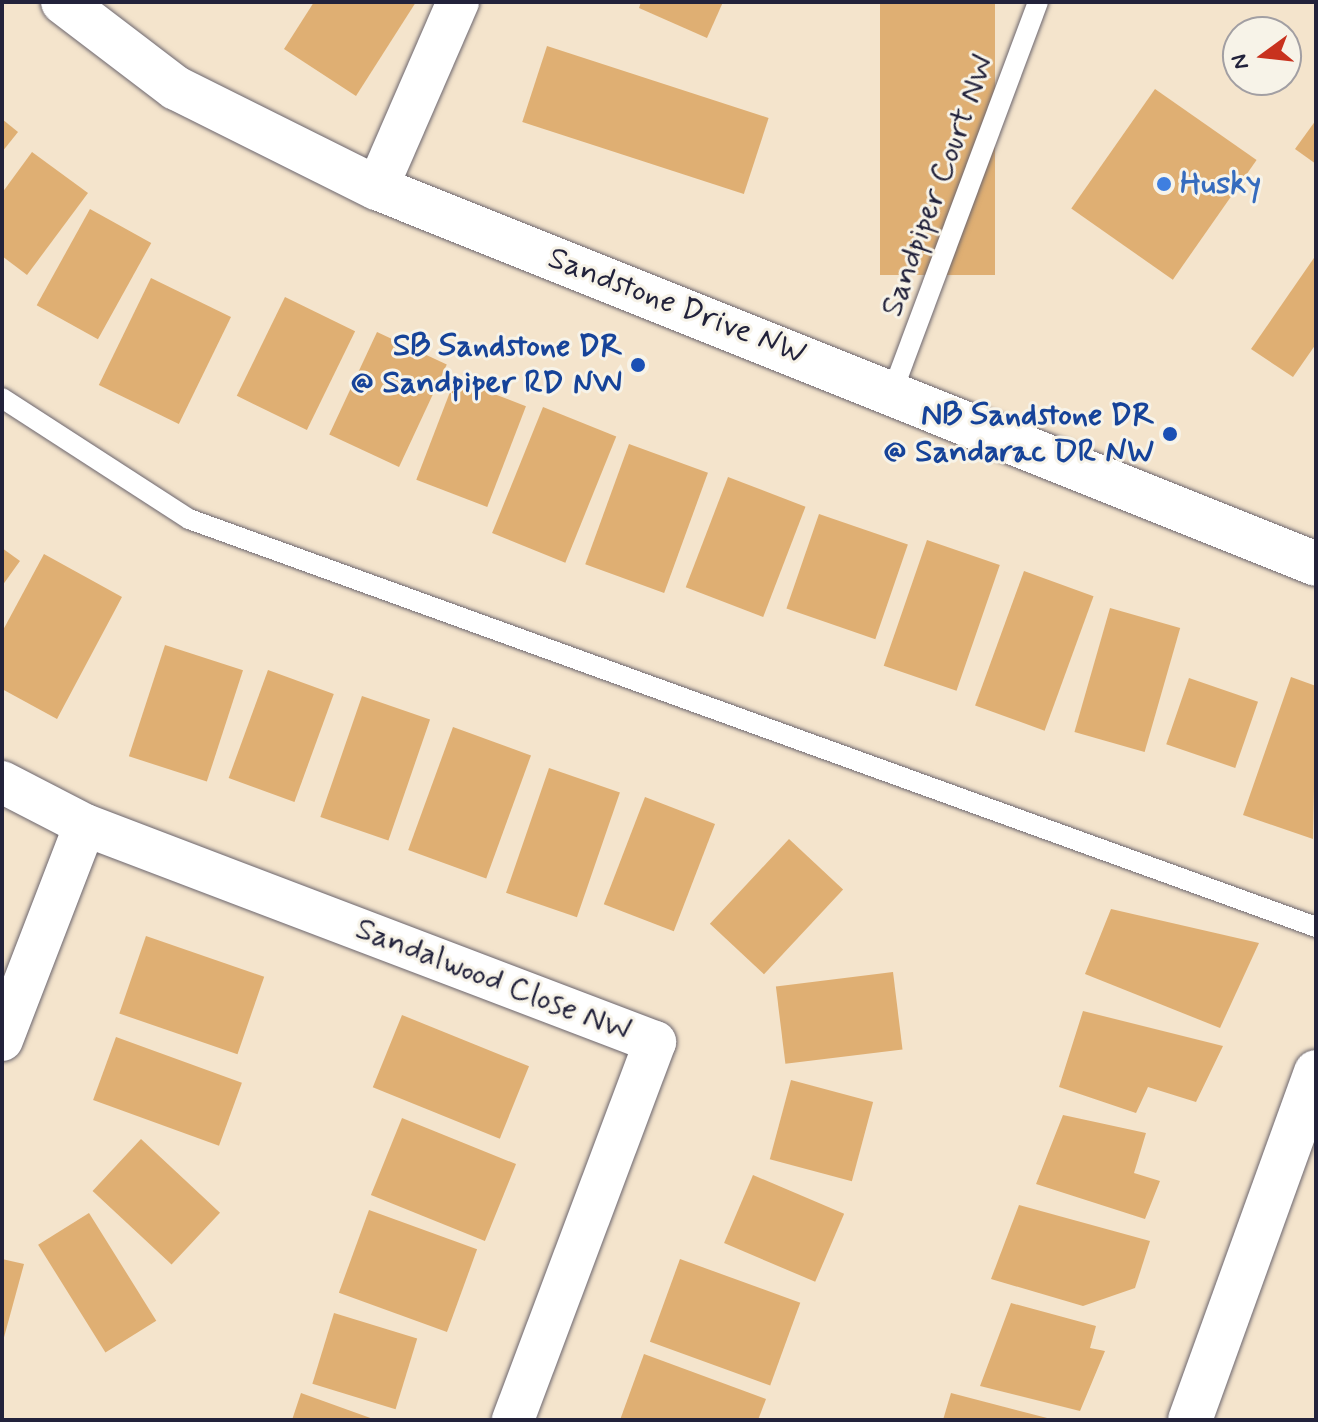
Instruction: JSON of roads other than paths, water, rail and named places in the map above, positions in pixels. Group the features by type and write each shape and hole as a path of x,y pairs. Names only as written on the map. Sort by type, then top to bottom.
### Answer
{"street":[{"name":"Sandstone Drive NW","path":"63,2 176,88 377,188 893,390 1316,564"},
{"path":"377,188 458,2"},
{"name":"Sandalwood Close NW","path":"2,782 85,825 655,1042 513,1420"},
{"path":"2,1040 85,825"},
{"path":"1190,1420 1316,1072"}],"lane":[{"name":"Sandpiper Court NW","path":"893,390 1038,2"},
{"path":"2,398 189,519 1316,927"}],"place":[{"name":"Husky","path":"1164,184"},
{"name":"SB Sandstone DR @ Sandpiper RD NW","path":"638,365"},
{"name":"NB Sandstone DR @ Sandarac DR NW","path":"1170,434"}]}
